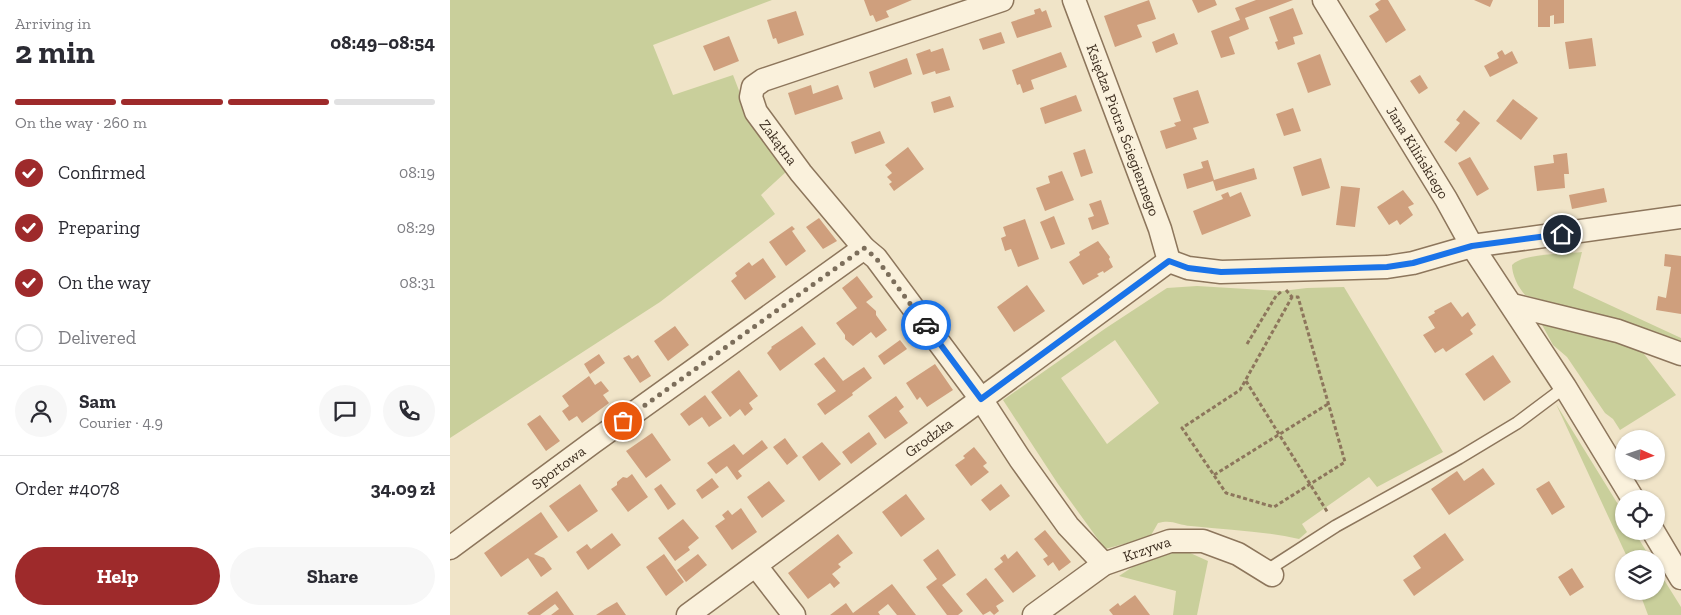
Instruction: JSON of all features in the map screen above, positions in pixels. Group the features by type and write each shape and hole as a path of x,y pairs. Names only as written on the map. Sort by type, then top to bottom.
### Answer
{"street":[{"name":"Zakątna","path":"1002,0 778,74 763,80 753,87 751,97 756,112 801,173 864,248 876,258 981,399 1020,459 1068,526 1104,564"},
{"name":"Księdza Piotra Ściegiennego","path":"1074,0 1160,229 1169,261"},
{"name":"Jana Kilińskiego","path":"1324,0 1446,199 1472,246 1565,387 1628,490"},
{"path":"1169,261 1188,268 1221,272 1387,267 1413,263 1472,246 1681,217"},
{"name":"Sportowa","path":"450,548 592,443 864,248"},
{"name":"Grodzka","path":"688,615 1169,261"},
{"path":"1512,305 1618,331 1681,354"},
{"path":"1658,540 1681,578"},
{"name":"Krzywa","path":"1034,615 1104,564 1170,541 1204,541 1238,554 1269,573"},
{"path":"756,566 794,615"}],"lane":[{"path":"1269,573 1336,526 1460,458 1517,423 1565,387"}],"path":[{"path":"1247,344 1276,296 1285,289 1292,297 1298,297 1345,462 1274,507 1226,493 1182,428 1240,390 1292,297"},
{"path":"1245,380 1336,526"},
{"path":"1214,475 1328,404"}],"green space":[{"path":"450,0 772,0 653,45 673,95 733,75 750,119 787,171 761,195 775,214 660,302 450,438"},
{"path":"1582,252 1573,288 1681,338 1681,346 1636,327 1525,295 1514,277 1512,265 1525,258"},
{"path":"1197,286 1282,291 1344,287 1443,452 1377,487 1369,477 1302,524 1307,532 1299,539 1273,534 1167,522 1158,523 1150,537 1105,549 1058,484 1003,400 1167,288","holes":["1115,340 1159,403 1107,444 1061,378"]},
{"path":"1540,321 1550,321 1641,350 1676,395 1620,430 1613,419 1605,413 1567,357 1553,345"},
{"path":"1556,404 1615,499 1615,531"},
{"path":"1619,540 1639,540 1646,550 1624,550"},
{"path":"1179,548 1208,561 1197,615 1173,615 1176,591 1119,576 1149,556"},
{"path":"1665,581 1681,607 1681,615 1648,615 1642,600 1665,600"}],"building":[{"path":"864,0 912,0 886,11 889,17 876,22 873,15 870,16"},
{"path":"1149,0 1156,19 1137,25 1142,37 1115,47 1104,16"},
{"path":"1192,0 1215,0 1217,5 1198,13"},
{"path":"1256,0 1293,0 1245,18 1249,29 1229,37 1235,54 1221,58 1211,31 1240,20 1235,8"},
{"path":"1381,0 1388,0 1406,30 1386,43 1369,16 1379,10 1375,4"},
{"path":"1474,0 1493,0 1490,7"},
{"path":"1538,0 1564,0 1564,23 1554,24 1554,15 1550,16 1550,27 1538,27"},
{"path":"1040,8 1042,12 1046,10 1052,27 1017,38 1011,22 1035,14 1034,10"},
{"path":"1293,8 1303,34 1293,37 1295,44 1278,50 1275,42 1278,41 1269,17"},
{"path":"796,11 804,35 778,44 776,38 773,39 767,20"},
{"path":"1001,32 1005,43 983,50 979,39"},
{"path":"1174,33 1178,44 1156,53 1152,42"},
{"path":"729,36 739,61 714,71 703,46"},
{"path":"1592,38 1596,66 1569,69 1565,42"},
{"path":"943,48 950,70 936,74 935,71 923,75 916,54 930,49 931,52"},
{"path":"1502,50 1505,55 1512,51 1518,63 1490,77 1484,66 1499,58 1497,53"},
{"path":"1061,52 1067,67 1031,80 1034,89 1023,93 1020,84 1017,85 1012,70"},
{"path":"1320,54 1331,85 1308,93 1297,63"},
{"path":"907,58 912,74 874,88 869,72"},
{"path":"1420,75 1428,88 1419,94 1410,81"},
{"path":"811,85 813,94 838,85 843,99 795,115 788,93"},
{"path":"1198,90 1209,123 1193,128 1197,139 1166,149 1160,131 1176,126 1174,123 1181,121 1173,98"},
{"path":"1076,95 1082,111 1045,124 1040,108"},
{"path":"950,96 954,107 934,113 931,102"},
{"path":"1513,99 1538,118 1521,140 1496,121"},
{"path":"1293,108 1301,131 1284,136 1276,114"},
{"path":"1464,110 1480,123 1456,152 1444,142 1460,123 1456,120"},
{"path":"880,131 885,143 855,154 851,142"},
{"path":"908,147 924,169 894,191 889,184 892,182 887,177 892,173 885,165"},
{"path":"1085,149 1093,173 1081,177 1073,153"},
{"path":"1567,153 1569,174 1564,174 1565,188 1537,191 1534,166 1554,163 1553,155"},
{"path":"1470,157 1489,189 1477,196 1458,163"},
{"path":"1321,158 1330,188 1302,196 1293,167"},
{"path":"1208,160 1214,180 1254,168 1257,179 1216,191 1213,181 1187,189 1183,174 1203,168 1201,162"},
{"path":"1062,171 1074,200 1045,211 1036,188 1050,183 1048,176"},
{"path":"1341,186 1360,188 1355,227 1336,225"},
{"path":"1604,188 1607,202 1572,209 1569,195"},
{"path":"1403,190 1414,204 1408,207 1413,215 1400,225 1397,220 1389,225 1377,207"},
{"path":"1228,192 1230,197 1241,192 1251,216 1202,235 1193,211 1223,199 1221,195"},
{"path":"1101,200 1109,224 1092,230 1088,218 1094,216 1089,204"},
{"path":"1054,216 1065,244 1051,249 1040,222"},
{"path":"819,218 837,241 823,249 806,227"},
{"path":"1025,219 1039,259 1018,267 1011,249 1005,251 1001,238 1006,236 1003,227"},
{"path":"792,226 795,229 792,231 806,251 786,266 769,242"},
{"path":"1098,241 1110,257 1109,259 1113,267 1104,273 1103,271 1097,274 1099,276 1083,285 1069,262 1080,255 1079,252"},
{"path":"1665,254 1681,256 1681,314 1656,310 1658,296 1666,298 1671,267 1664,266"},
{"path":"763,258 776,277 745,300 731,281 737,276 735,273 749,262 752,266"},
{"path":"857,276 873,297 866,302 876,311 876,315 887,330 876,338 871,332 853,346 845,339 845,335 836,323 857,308 842,288"},
{"path":"1027,285 1045,311 1014,332 997,307"},
{"path":"1451,302 1462,317 1468,312 1476,325 1470,330 1473,334 1446,352 1443,348 1435,353 1423,335 1435,328 1428,317 1435,313 1434,311"},
{"path":"675,326 689,345 668,361 654,341"},
{"path":"802,326 816,344 780,371 767,353 771,347"},
{"path":"900,340 907,349 884,365 878,356"},
{"path":"599,354 605,363 590,374 584,364"},
{"path":"629,355 632,359 638,355 651,376 640,383 623,358"},
{"path":"1493,355 1511,382 1484,401 1465,374"},
{"path":"824,357 843,381 864,367 872,378 852,393 853,395 825,415 817,404 836,391 814,364"},
{"path":"935,364 953,390 927,407 920,397 917,400 906,383"},
{"path":"739,370 758,396 749,403 753,409 745,416 740,409 730,417 711,392"},
{"path":"589,376 595,385 601,381 609,391 603,395 609,403 582,423 577,416 569,421 562,411 569,406 562,396"},
{"path":"705,395 722,418 709,427 702,417 689,426 680,414"},
{"path":"896,396 904,407 899,411 908,423 885,439 868,416"},
{"path":"540,415 560,441 546,451 527,424"},
{"path":"869,432 877,444 851,464 842,452"},
{"path":"652,433 671,460 646,478 626,451"},
{"path":"785,438 798,456 787,465 773,447"},
{"path":"762,440 768,448 738,471 742,476 737,480 727,466 716,474 707,463 734,444 743,455"},
{"path":"822,442 841,464 819,481 802,457"},
{"path":"974,447 987,463 983,466 989,472 971,486 955,465 965,458 963,456"},
{"path":"1483,468 1495,484 1449,515 1431,489 1457,471 1464,481"},
{"path":"632,474 648,497 628,512 611,489 623,477 627,478"},
{"path":"712,478 719,487 702,499 696,490"},
{"path":"769,481 785,501 762,518 747,497"},
{"path":"1549,481 1565,507 1552,515 1536,489"},
{"path":"580,484 598,511 568,532 549,506"},
{"path":"661,484 676,504 668,510 654,489"},
{"path":"1001,484 1010,496 990,511 981,500"},
{"path":"906,494 925,519 901,537 882,512"},
{"path":"741,508 757,532 732,550 715,526 725,519 722,515 728,510 732,515"},
{"path":"541,512 558,537 534,554 544,558 552,569 541,577 528,558 501,577 484,553"},
{"path":"683,519 699,538 688,547 690,550 675,561 658,538"},
{"path":"1045,530 1071,562 1059,571 1053,562 1048,566 1043,559 1048,556 1034,539"},
{"path":"612,533 621,545 588,570 576,552 587,544 591,549"},
{"path":"1445,533 1464,560 1414,596 1403,580 1421,568 1413,556"},
{"path":"838,534 853,553 838,564 841,567 832,574 840,583 834,588 830,583 808,599 788,573"},
{"path":"938,549 956,575 942,585 963,611 958,615 947,615 926,587 937,579 923,560"},
{"path":"1017,551 1036,576 1013,593 994,569 1003,562 1000,558 1005,554 1008,559"},
{"path":"664,554 684,582 666,596 646,567"},
{"path":"698,554 707,565 686,582 677,570"},
{"path":"1572,568 1584,587 1570,596 1558,577"},
{"path":"986,578 1004,601 996,606 999,611 994,615 990,611 983,615 966,594"},
{"path":"892,584 916,615 897,615 888,604 878,612 880,615 830,615 846,603 853,613"},
{"path":"557,591 574,615 551,615 559,609 555,604 540,615 529,615 527,613"},
{"path":"1135,595 1150,615 1113,615 1109,610 1118,603 1120,606"},
{"path":"617,602 626,615 596,615 605,609"}],"way so far":[{"path":"623,421 864,248 876,258 926,325"}],"route":[{"path":"926,325 981,399 1169,261 1188,268 1221,272 1387,267 1413,263 1472,246 1562,234"}]}
